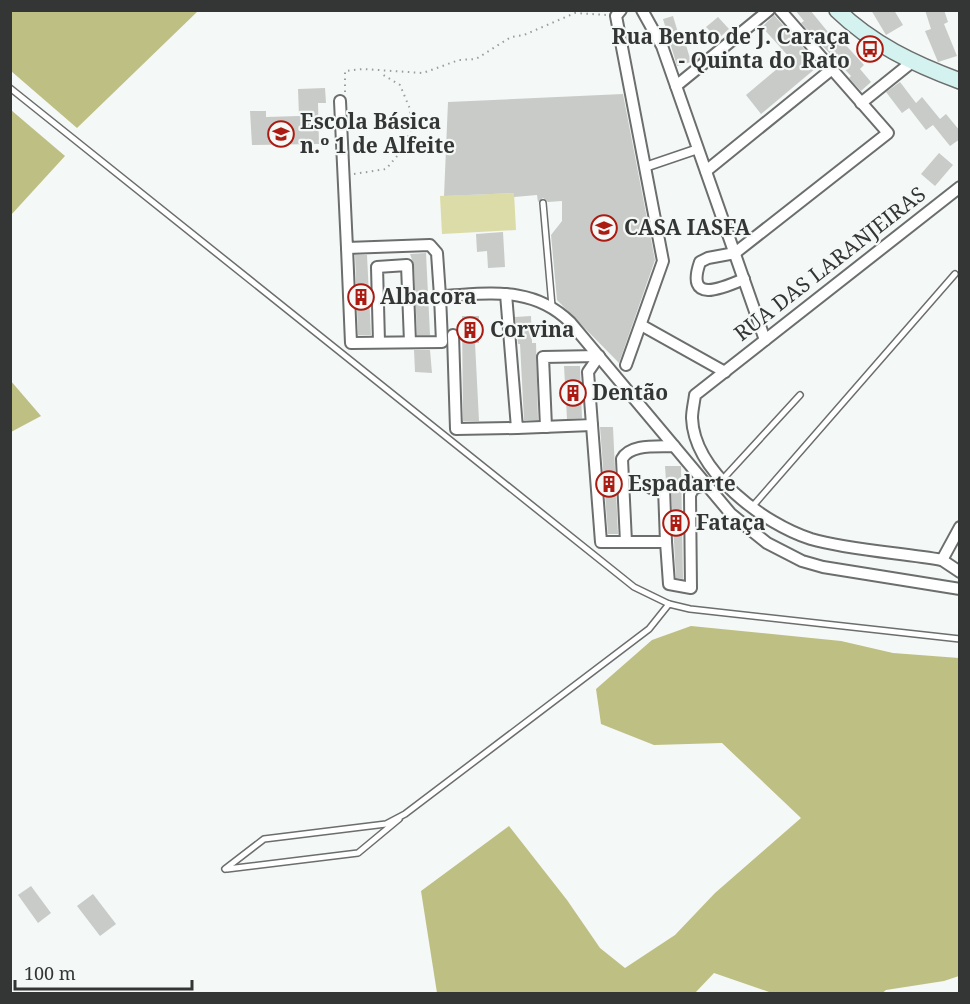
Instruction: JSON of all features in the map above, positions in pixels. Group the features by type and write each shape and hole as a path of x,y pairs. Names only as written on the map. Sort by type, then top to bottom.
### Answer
{"main road":[{"path":"837,10 859,31 912,62 960,81"}],"street":[{"path":"642,10 662,46 765,340"},
{"path":"676,86 769,10"},
{"path":"744,279 714,292 704,290 697,283 699,262 735,253 888,133 780,10"},
{"path":"618,13 663,261 626,365"},
{"path":"861,103 912,62"},
{"path":"706,171 832,69"},
{"path":"340,102 351,343 442,342 437,253 430,245 347,248"},
{"path":"645,167 698,148"},
{"name":"RUA DAS LARANJEIRAS","path":"942,560 814,540 784,528 753,507 710,467 697,441 692,418 695,395 960,188"},
{"path":"380,342 377,267 407,266 410,342"},
{"path":"440,296 506,294 531,297 552,306 570,322 674,446 750,531 802,561 849,572 960,589"},
{"path":"506,294 517,428"},
{"path":"641,325 725,372"},
{"path":"453,335 456,429 592,425"},
{"path":"599,356 588,372 601,542 666,542"},
{"path":"546,427 543,357 599,356"},
{"path":"626,542 622,459 625,453 632,449 674,446"},
{"path":"651,488 664,488 669,584 691,588 690,495 693,489 707,484"},
{"path":"960,527 942,560 960,572"}],"lane":[{"path":"10,88 634,586 669,604 690,609 960,639"},
{"path":"543,203 552,306"},
{"path":"753,507 955,274"},
{"path":"722,480 800,395"},
{"path":"405,814 390,830 358,853 225,869 264,839 386,824 405,814 649,629 669,604"}],"path":[{"path":"340,102 346,103 345,71 423,73 459,60 476,59 511,37 524,35 575,13 618,13"},
{"path":"344,176 386,169 404,148 411,129 410,109 400,86 377,71"}],"green space":[{"path":"11,10 198,11 77,128 11,71"},
{"path":"11,110 65,156 10,215"},
{"path":"514,193 516,230 442,234 440,196"},
{"path":"10,380 41,416 11,432 10,432"},
{"path":"691,626 841,641 893,653 959,658 959,976 944,981 886,990 881,994 772,993 714,973 695,993 437,993 421,891 509,826 567,900 600,948 625,968 675,935 715,893 801,818 722,743 654,745 601,724 596,689 652,640"}],"building":[{"path":"795,10 810,10 837,43 841,40 864,65 860,69 871,82 861,91 849,78 851,76 801,23 804,21"},
{"path":"871,10 894,10 903,25 886,35"},
{"path":"925,10 944,10 948,22 944,24 957,56 938,62 925,31 931,29"},
{"path":"774,15 813,59 810,61 816,68 761,114 746,95 790,58 762,27"},
{"path":"673,16 682,46 686,45 691,62 677,66 663,19"},
{"path":"718,17 729,29 718,39 706,27"},
{"path":"900,82 916,103 922,97 940,119 946,114 960,131 960,139 950,146 933,125 926,130 909,108 902,113 886,92"},
{"path":"325,88 326,103 318,103 319,144 252,145 250,111 266,111 266,117 299,116 298,89"},
{"name":"CASA IASFA","path":"623,94 655,260 619,363 557,300 551,235 562,221 562,201 548,202 543,198 538,202 537,195 514,197 514,193 444,196 448,102"},
{"path":"939,153 953,165 935,186 921,174"},
{"path":"503,232 505,267 488,268 487,251 477,252 476,234"},
{"path":"426,253 430,335 417,335 414,265 410,254"},
{"name":"Albacora","path":"355,255 367,255 371,335 358,335"},
{"path":"462,316 479,316 479,343 475,343 479,421 463,421"},
{"path":"531,316 532,343 536,343 538,420 524,420 520,344 518,344 515,317"},
{"path":"414,350 430,350 432,373 415,372"},
{"name":"Dentão","path":"564,366 580,366 582,418 567,419"},
{"name":"Espadarte","path":"600,427 613,427 618,534 608,534"},
{"name":"Fataça","path":"665,466 681,466 683,579 676,578 671,488 666,481"},
{"path":"31,886 51,913 38,923 18,895"},
{"path":"93,894 116,924 100,936 77,906"}],"place":[{"name":"Rua Bento de J. Caraça - Quinta do Rato","path":"870,49"},
{"name":"Escola Básica n.º 1 de Alfeite","path":"281,134"},
{"name":"CASA IASFA","path":"604,228"},
{"name":"Albacora","path":"361,297"},
{"name":"Corvina","path":"470,330"},
{"name":"Dentão","path":"573,393"},
{"name":"Espadarte","path":"609,484"},
{"name":"Fataça","path":"676,523"}]}
